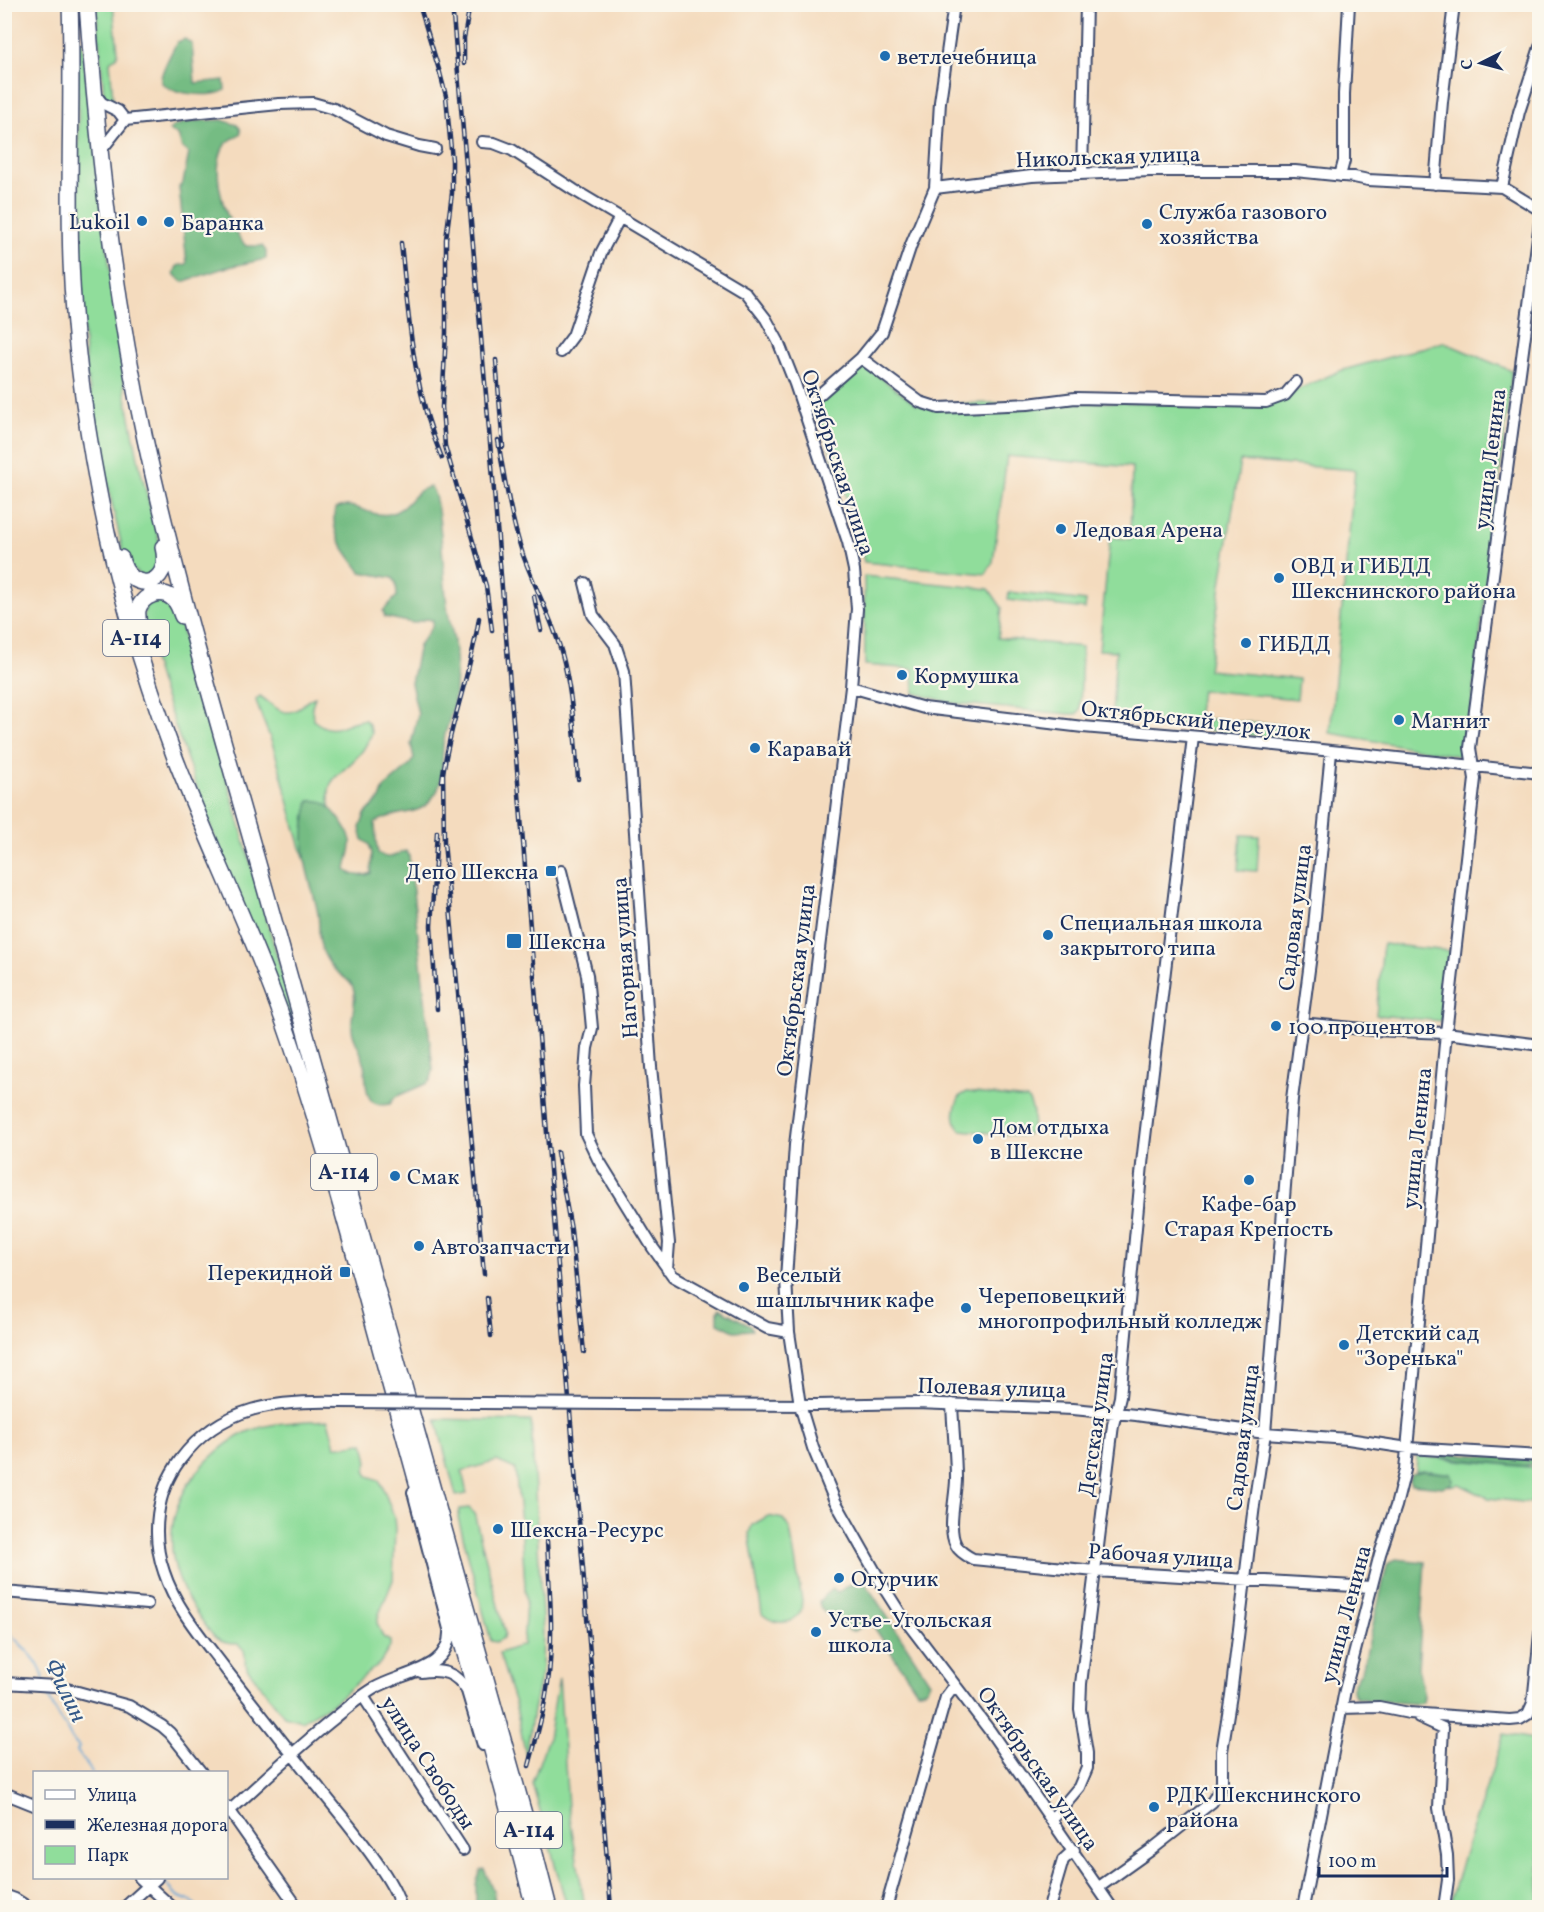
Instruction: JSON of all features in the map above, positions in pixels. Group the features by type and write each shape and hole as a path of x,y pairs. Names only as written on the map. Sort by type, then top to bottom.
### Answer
{"highway":[{"name":"А-114","path":"70,4 73,300 99,494 132,626 169,739 219,865 256,950 293,1049 350,1240 534,1908"},
{"name":"А-114","path":"81,371 122,564 129,576 135,580 144,582 153,580 163,572 166,563 133,414 99,153 87,4"},
{"name":"А-114","path":"119,300 157,494 234,779 549,1908"},
{"name":"А-114","path":"219,865 161,697 139,625 137,613 139,607 150,596 168,595 178,605 207,704 234,779"}],"street":[{"path":"804,410 861,358 882,332 911,245 934,188 940,102 954,4"},
{"path":"1082,174 1086,4"},
{"path":"1340,176 1344,161 1344,94 1349,4"},
{"path":"1435,184 1454,4"},
{"path":"1502,187 1519,112 1539,46"},
{"path":"94,91 99,100 118,111 125,120"},
{"path":"99,153 125,120 279,104 313,103 334,110 386,136 435,149"},
{"name":"Октябрьская улица","path":"482,142 494,143 512,150 745,292 766,319 778,341 804,410 848,542 854,570 857,622 795,1145 786,1279 789,1332 800,1405 825,1479 852,1533 900,1613 990,1731 1112,1908"},
{"name":"Никольская улица","path":"934,188 1032,176 1150,171 1294,171 1368,180 1502,187 1539,210"},
{"path":"561,352 573,336 601,253 620,217"},
{"name":"улица Ленина","path":"1303,1908 1341,1708 1380,1554 1402,1486 1408,1448 1446,1033 1475,779 1470,748 1539,222"},
{"path":"861,358 920,402 939,408 1028,404 1075,398 1266,402 1285,395 1296,382"},
{"name":"Нагорная улица","path":"585,583 593,615 615,644 624,671 651,1067 669,1243 667,1269"},
{"name":"Октябрьский переулок","path":"851,687 924,708 1083,727 1193,736 1539,773"},
{"name":"Детская улица","path":"1052,1819 1075,1793 1087,1768 1080,1692 1116,1413 1120,1397 1143,1154 1193,736"},
{"name":"Садовая улица","path":"1099,1887 1212,1802 1222,1782 1222,1751 1232,1695 1254,1505 1265,1433 1292,1099 1313,940 1331,752"},
{"path":"561,871 587,975 592,1028 587,1048 584,1086 586,1134 598,1159 667,1269 681,1281 767,1328 789,1332"},
{"path":"1301,1023 1373,1030 1446,1033 1539,1045"},
{"name":"Полевая улица","path":"400,1908 396,1893 361,1840 291,1754 199,1634 174,1596 164,1572 157,1535 160,1499 166,1484 176,1465 197,1440 216,1425 249,1410 293,1403 342,1402 952,1404 1073,1409 1265,1433 1348,1439 1408,1448 1539,1456"},
{"name":"Рабочая улица","path":"952,1404 956,1480 953,1535 955,1544 966,1556 974,1559 1095,1571 1371,1587"},
{"path":"298,1908 228,1811 291,1754 363,1696 384,1683 439,1659 448,1646 449,1629 415,1503 404,1435"},
{"path":"4,1592 147,1604"},
{"path":"1341,1708 1379,1707 1409,1713 1520,1719 1532,1708 1539,1634"},
{"path":"406,1674 445,1671 458,1678 467,1691 527,1908"},
{"path":"4,1683 56,1686 129,1706 153,1719 170,1733 199,1771"},
{"path":"886,1908 946,1697 955,1685"},
{"name":"улица Свободы","path":"363,1696 463,1850"},
{"path":"1409,1713 1443,1728 1439,1808 1448,1855 1448,1880 1444,1908"},
{"path":"4,1793 33,1805"},
{"path":"1049,1908 1063,1860 1074,1850"},
{"path":"124,1908 154,1880 173,1908"},
{"path":"4,1895 29,1908"}],"green space":[{"path":"96,5 113,5 118,52 110,62 113,99 109,102 104,96"},
{"path":"185,39 192,44 195,83 224,80 225,90 211,94 190,94 170,89 164,85 161,77 167,61 177,42"},
{"path":"78,40 82,41 125,392 140,468 160,544 160,568 143,577 126,564 86,371 79,257"},
{"path":"222,120 237,125 241,133 225,145 219,159 218,172 222,199 232,226 239,237 246,246 262,246 266,251 266,259 224,268 182,282 174,274 177,266 187,264 179,187 183,183 189,153 182,148 178,135 169,130 187,122"},
{"path":"1443,342 1512,371 1467,746 1465,753 1458,756 1330,733 1355,470 1240,461 1208,670 1299,679 1297,699 1201,690 1196,727 1112,714 1116,651 1099,650 1110,537 1130,539 1132,467 1007,456 993,562 986,574 864,562 856,525 816,409 818,402 861,363 916,404 1219,403 1285,395 1340,371"},
{"path":"431,487 438,508 446,594 454,641 455,698 444,738 442,772 435,794 421,808 375,823 378,853 389,857 406,851 409,856 433,1070 428,1083 395,1097 390,1104 380,1105 369,1098 365,1067 353,1033 355,998 353,988 349,981 331,966 320,944 318,914 305,857 305,825 309,801 323,802 340,820 350,836 351,848 346,870 358,875 371,873 372,853 369,844 363,840 360,828 365,814 380,799 384,788 409,766 414,758 411,744 418,714 411,683 419,645 432,627 433,620 426,619 413,623 385,617 383,611 397,596 396,583 393,578 361,572 345,551 337,535 335,509 348,506 374,514 389,514 402,508 419,491"},
{"path":"864,576 989,589 1002,608 998,638 1082,647 1080,710 1077,714 1069,714 952,703 914,693 913,669 865,665"},
{"path":"1009,592 1086,601 1085,609 1008,600"},
{"path":"163,598 177,612 333,1154 213,833 160,683 143,627 145,604"},
{"path":"260,696 278,709 288,712 299,708 315,697 312,706 313,720 328,728 334,728 365,720 372,733 362,752 330,785 331,811 322,802 305,821 306,864 275,752 256,700"},
{"path":"1208,719 1292,726 1291,740 1207,730"},
{"path":"1241,835 1259,836 1257,871 1238,870"},
{"path":"1383,944 1449,951 1442,1021 1376,1015"},
{"path":"967,1092 1027,1099 1032,1107 1033,1116 1028,1134 1021,1136 961,1130 956,1123 955,1109 960,1096"},
{"path":"720,1309 750,1325 752,1330 734,1331 718,1323"},
{"path":"436,1419 531,1421 543,1633 542,1669 526,1756 516,1707 499,1653 523,1645 526,1602 515,1469 497,1461 462,1471 467,1494 456,1496"},
{"path":"328,1420 335,1446 364,1443 368,1462 365,1471 368,1476 379,1480 394,1517 393,1580 377,1623 383,1637 390,1641 390,1647 380,1663 333,1703 302,1721 284,1716 247,1668 244,1650 238,1644 224,1643 219,1640 200,1618 178,1578 173,1558 172,1538 174,1518 181,1498 192,1479 207,1461 226,1445 257,1428"},
{"path":"1447,1453 1539,1460 1539,1463 1523,1466 1441,1457"},
{"path":"1417,1456 1539,1468 1539,1493 1533,1494 1530,1503 1488,1498 1459,1484 1448,1486 1451,1484 1451,1474 1431,1471 1416,1472"},
{"path":"1422,1471 1451,1474 1453,1480 1451,1484 1442,1487 1411,1484 1409,1480 1411,1474"},
{"path":"469,1508 474,1513 505,1633 504,1638 496,1642 491,1641 458,1518 460,1509"},
{"path":"768,1516 783,1519 790,1529 802,1601 801,1611 788,1622 777,1622 762,1614 749,1533 752,1525"},
{"path":"1396,1559 1425,1562 1418,1668 1424,1696 1423,1703 1419,1704 1367,1700 1356,1697 1353,1690 1355,1681 1362,1671 1387,1566"},
{"path":"862,1580 930,1682 922,1691 917,1691 874,1627 869,1623 854,1631 849,1631 840,1621 821,1609 819,1601 833,1589 837,1593 854,1582"},
{"path":"559,1678 568,1807 585,1907 567,1907 532,1783 548,1738"},
{"path":"1504,1734 1539,1740 1539,1907 1449,1908 1462,1861"},
{"path":"484,1869 493,1890 496,1907 476,1907 476,1884 481,1870"}],"waterway":[{"name":"Филин","path":"4,1626 33,1657 44,1680"},
{"name":"Филин","path":"46,1689 53,1707 79,1747 77,1751 91,1771"},
{"name":"Филин","path":"163,1879 175,1893 198,1908"}],"railway":[{"path":"419,4 446,96 452,160 452,193 446,239 446,333 442,407 445,446 486,586 492,630"},
{"path":"452,4 611,1908"},
{"path":"464,64 464,38 470,4"},
{"path":"401,243 418,379 424,405 442,458"},
{"path":"496,360 503,447"},
{"path":"498,440 508,498 523,555 556,634 564,662 572,705 578,779"},
{"path":"534,596 541,630"},
{"path":"442,781 479,618"},
{"path":"443,774 444,842 484,1274"},
{"path":"437,832 431,926 437,1009"},
{"path":"557,1152 571,1230 584,1352"},
{"path":"487,1298 491,1336"},
{"path":"529,1766 549,1675 551,1617 547,1541"}],"place":[{"name":"ветлечебница","path":"885,56"},
{"name":"Lukoil","path":"142,221"},
{"name":"Баранка","path":"169,222"},
{"name":"Служба газового хозяйства","path":"1147,224"},
{"name":"Ледовая Арена","path":"1061,529"},
{"name":"ОВД и ГИБДД Шекснинского района","path":"1279,578"},
{"name":"ГИБДД","path":"1246,643"},
{"name":"Кормушка","path":"902,675"},
{"name":"Магнит","path":"1399,720"},
{"name":"Каравай","path":"755,748"},
{"name":"Депо Шексна","path":"551,871"},
{"name":"Специальная школа закрытого типа","path":"1048,935"},
{"name":"Шексна","path":"514,941"},
{"name":"100 процентов","path":"1276,1026"},
{"name":"Дом отдыха в Шекснe","path":"978,1139"},
{"name":"Смак","path":"395,1176"},
{"name":"Кафе-бар Старая Крепость","path":"1249,1180"},
{"name":"Автозапчасти","path":"419,1246"},
{"name":"Перекидной","path":"345,1272"},
{"name":"Веселый шашлычник кафе","path":"744,1287"},
{"name":"Череповецкий многопрофильный колледж","path":"966,1308"},
{"name":"Детский сад \"Зоренька\"","path":"1344,1345"},
{"name":"Шексна-Ресурс","path":"498,1529"},
{"name":"Огурчик","path":"839,1578"},
{"name":"Устье-Угольская школа","path":"816,1632"},
{"name":"РДК Шекснинского района","path":"1154,1807"}]}
